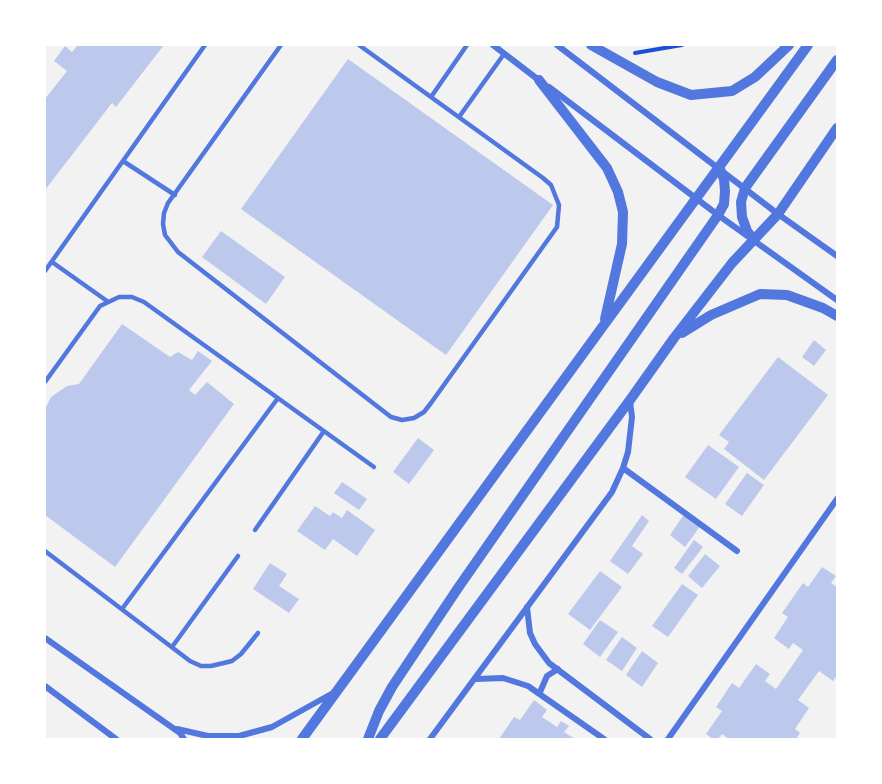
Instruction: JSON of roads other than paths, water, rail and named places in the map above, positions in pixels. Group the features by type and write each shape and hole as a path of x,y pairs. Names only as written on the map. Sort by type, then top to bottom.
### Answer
{"street":[{"path":"493,45 718,215 837,300"},
{"path":"557,45 778,214 837,256"},
{"path":"591,45 657,82 691,95 732,90 755,77 789,45"},
{"path":"302,739 334,692 808,45"},
{"path":"754,240 747,231 742,217 741,202 745,188 837,60"},
{"path":"539,80 607,168 618,192 623,212 622,244 603,325"},
{"path":"380,739 674,338 732,263 778,214 837,128"},
{"path":"368,739 392,687 431,628 718,215 725,192 724,179 719,167"},
{"path":"674,338 711,315 760,294 787,295 823,308 837,316"},
{"path":"430,739 612,492 623,468 631,435 630,400"},
{"path":"623,468 737,550"},
{"path":"668,739 837,499"},
{"path":"528,607 530,633 545,658 650,739"},
{"path":"45,638 174,728 184,739"},
{"path":"540,692 548,676 558,669"},
{"path":"476,679 503,678 540,692 604,739"},
{"path":"45,686 116,739"},
{"path":"174,728 208,736 239,736 272,727 334,692"}],"lane":[{"path":"45,271 205,45"},
{"path":"281,45 168,203 164,213 165,235 178,252 391,417 402,420 414,418 424,412 431,403 557,227 559,217 556,195 551,185 359,45"},
{"path":"431,97 467,45"},
{"path":"459,117 504,54"},
{"path":"123,161 175,195"},
{"path":"52,262 107,301"},
{"path":"45,382 95,312 107,301 119,297 132,297 144,302 374,467"},
{"path":"122,609 278,398"},
{"path":"255,530 324,431"},
{"path":"45,551 190,661 201,666 232,661 258,633"},
{"path":"172,647 238,556"}]}
